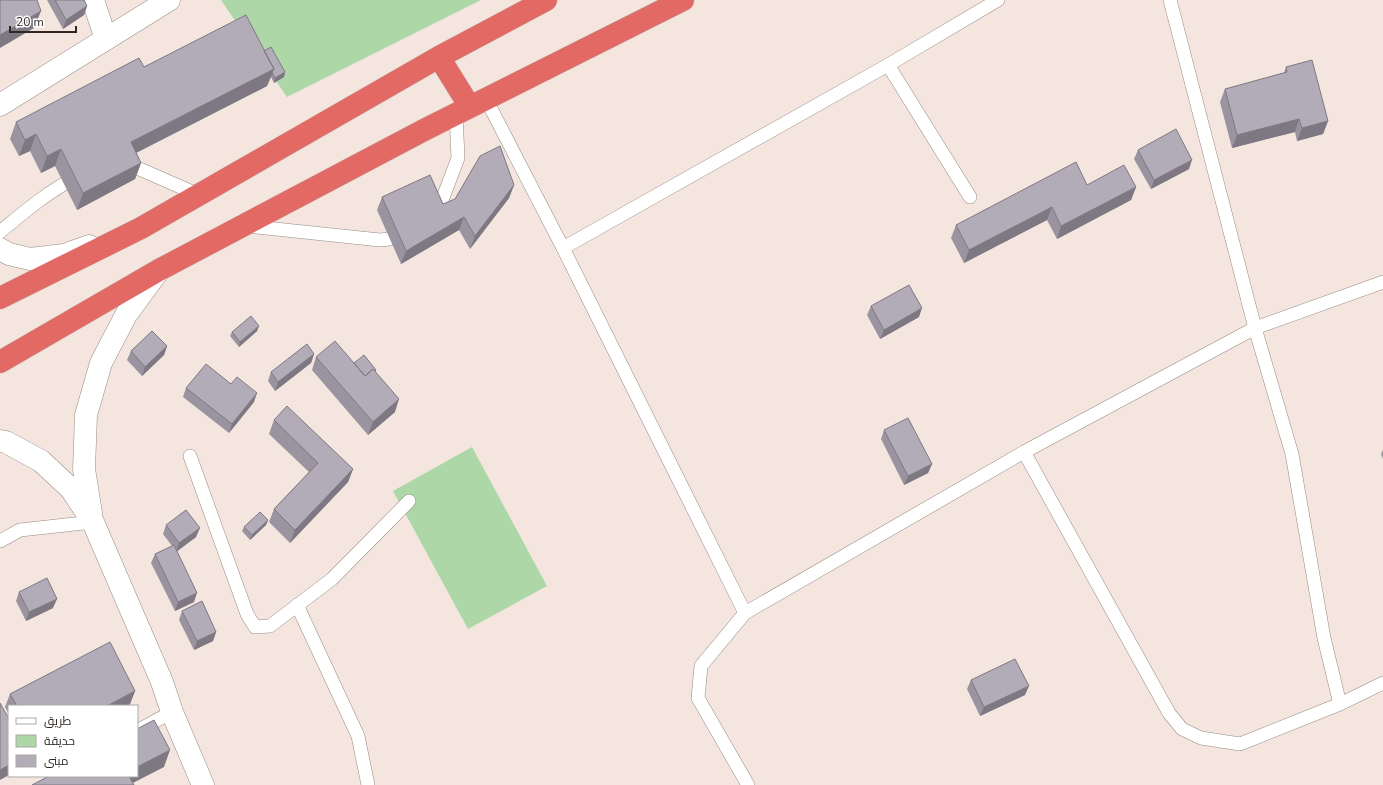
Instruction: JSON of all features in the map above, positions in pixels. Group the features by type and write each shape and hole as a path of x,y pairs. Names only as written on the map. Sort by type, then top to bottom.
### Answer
{"highway":[{"path":"0,298 141,228 439,57 546,0"},
{"path":"0,362 159,270 471,107 683,0"},
{"path":"439,57 471,107"}],"main road":[{"path":"93,0 106,39"},
{"path":"0,105 169,0"},
{"path":"0,249 9,254 30,259 64,255 141,228"},
{"path":"93,522 84,469 86,415 101,363 126,316 159,270"},
{"path":"0,441 6,442 41,461 71,489 93,522 162,682 172,712 203,785"}],"lane":[{"path":"563,248 888,65 998,0"},
{"path":"1170,0 1255,328 1292,454 1324,638 1340,704"},
{"path":"888,65 970,197"},
{"path":"429,222 435,218 458,158 471,107"},
{"path":"471,107 563,248 746,613"},
{"path":"108,165 135,167 199,195"},
{"path":"0,232 30,207 62,185 88,171"},
{"path":"244,225 380,240 405,238 417,230"},
{"path":"748,785 698,698 701,666 746,613 1024,452 1255,328 1383,282"},
{"path":"1024,452 1168,713 1182,729 1201,738 1240,744 1340,704 1383,683"},
{"path":"190,456 247,614 255,627 270,626 332,579 409,501"},
{"path":"0,541 20,530 93,522"},
{"path":"297,605 358,736 368,785"},
{"path":"138,730 172,712"}],"green space":[{"path":"221,0 481,0 287,97"},
{"path":"472,447 547,586 468,629 393,491"}],"building":[{"path":"0,0 37,0 41,11 0,35"},
{"path":"55,0 84,0 87,6 66,20"},
{"path":"246,15 274,69 131,142 141,163 83,193 61,149 47,156 36,134 25,140 16,122 139,58 144,67"},
{"path":"271,47 285,72 275,78 272,72 274,69 264,51"},
{"path":"1312,60 1328,121 1302,128 1299,119 1237,135 1225,89 1287,72 1286,67"},
{"path":"1176,129 1192,160 1154,180 1138,150"},
{"path":"500,146 514,185 475,236 464,217 406,251 382,197 430,175 443,204 455,199 480,156"},
{"path":"1076,162 1087,185 1124,165 1136,187 1061,226 1052,207 969,250 956,225"},
{"path":"909,285 922,308 884,330 871,306"},
{"path":"251,316 259,326 240,342 232,332"},
{"path":"152,331 167,346 145,367 131,351"},
{"path":"335,341 365,376 373,369 399,399 373,422 316,357"},
{"path":"307,344 314,354 278,382 271,372"},
{"path":"364,355 376,370 375,371 373,369 365,376 354,363"},
{"path":"206,364 231,384 237,377 257,393 232,424 186,388"},
{"path":"287,406 353,469 295,530 274,509 318,463 274,420"},
{"path":"908,418 932,464 908,476 884,430"},
{"path":"186,510 200,528 179,543 166,525"},
{"path":"260,512 268,520 252,535 244,527"},
{"path":"174,545 197,593 178,602 155,554"},
{"path":"47,578 57,599 29,612 19,592"},
{"path":"202,601 216,632 197,641 182,611"},
{"path":"110,642 135,691 109,705 16,705 10,694"},
{"path":"1015,659 1029,686 984,707 971,680"},
{"path":"0,703 8,717 8,766 0,770"},
{"path":"154,720 170,750 138,766 138,728"},
{"path":"47,777 130,777 134,785 32,785"}]}
